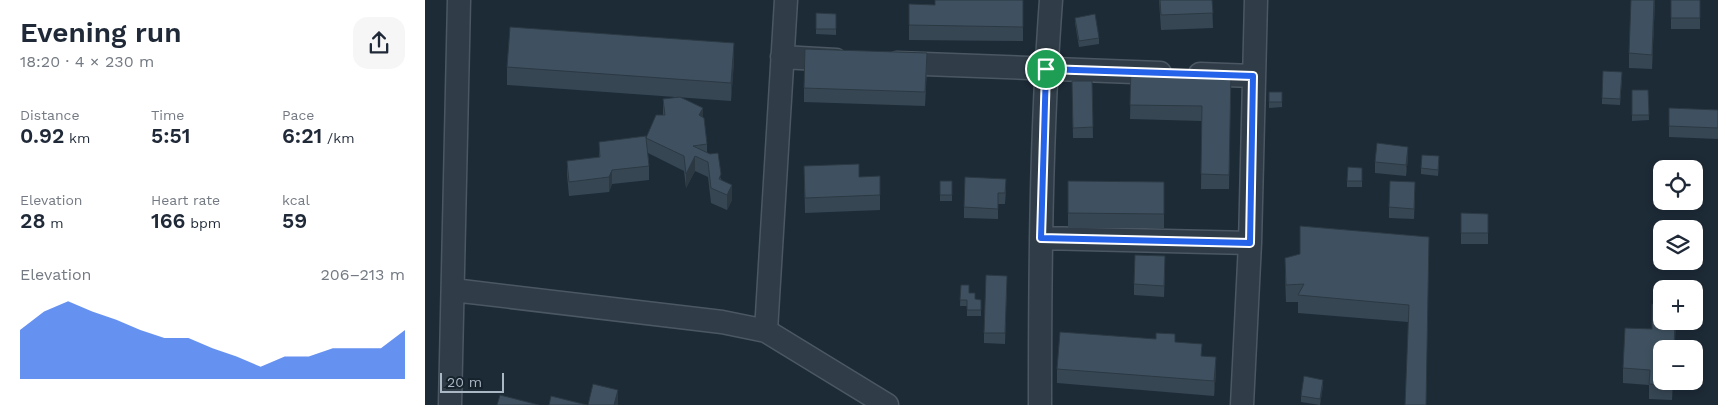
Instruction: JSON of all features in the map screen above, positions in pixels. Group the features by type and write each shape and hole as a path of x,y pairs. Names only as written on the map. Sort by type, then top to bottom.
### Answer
{"street":[{"path":"450,405 459,0"},
{"path":"766,331 781,57 786,0"},
{"path":"1039,405 1046,69 1051,0"},
{"path":"1242,405 1250,243 1256,0"},
{"path":"781,57 1253,76"},
{"path":"1041,238 1250,243"},
{"path":"453,290 722,322 766,331 887,405"}],"building":[{"path":"935,0 1023,0 1023,27 909,25 909,4 935,5"},
{"path":"1160,0 1212,0 1213,13 1161,15"},
{"path":"1631,0 1654,0 1652,55 1629,53"},
{"path":"1671,0 1700,0 1700,18 1671,18"},
{"path":"816,13 836,14 836,29 816,29"},
{"path":"1095,14 1099,38 1079,41 1075,18"},
{"path":"510,27 734,43 731,83 507,67"},
{"path":"805,49 927,53 925,92 804,88"},
{"path":"1131,69 1231,71 1229,175 1201,174 1202,106 1130,105"},
{"path":"1603,71 1622,72 1620,99 1602,98"},
{"path":"1072,81 1092,81 1093,127 1073,128"},
{"path":"1632,90 1648,90 1649,115 1632,115"},
{"path":"1269,92 1282,92 1282,102 1269,102"},
{"path":"680,97 703,108 699,115 704,118 707,144 693,146 710,154 718,153 721,174 719,179 732,185 727,195 711,188 708,162 695,156 686,174 684,156 646,138 656,115 665,115 663,99"},
{"path":"1669,108 1718,110 1718,128 1669,126"},
{"path":"646,136 649,166 612,170 609,177 569,182 567,161 600,157 599,142"},
{"path":"1377,143 1408,147 1406,165 1375,162"},
{"path":"1422,155 1439,156 1438,170 1421,168"},
{"path":"859,164 859,177 880,176 880,195 805,198 804,166"},
{"path":"1348,167 1362,168 1362,181 1347,181"},
{"path":"965,177 1006,179 1005,193 998,193 998,209 964,207"},
{"path":"940,181 952,181 952,195 940,195"},
{"path":"1068,181 1164,182 1164,214 1068,213"},
{"path":"1390,181 1415,182 1414,209 1389,207"},
{"path":"1461,213 1488,214 1488,233 1461,233"},
{"path":"1300,226 1429,237 1426,405 1405,405 1409,305 1298,295 1304,284 1286,285 1285,258 1300,254"},
{"path":"1135,255 1165,256 1164,286 1134,284"},
{"path":"986,275 1007,276 1005,333 984,333"},
{"path":"961,285 969,285 969,293 975,293 975,299 981,300 981,310 967,310 967,300 960,300"},
{"path":"1652,304 1653,330 1675,330 1674,340 1653,340 1653,384 1649,384 1650,370 1623,368 1625,328 1652,329"},
{"path":"1060,332 1156,339 1156,333 1175,334 1175,342 1202,344 1201,356 1216,357 1214,381 1057,369"},
{"path":"1304,376 1323,380 1320,399 1301,396"},
{"path":"593,384 618,390 614,405 588,405"},
{"path":"500,395 539,405 497,405"},
{"path":"551,396 587,405 549,405"}],"route":[{"path":"1046,69 1253,76 1250,243 1041,238 1046,69"}]}
